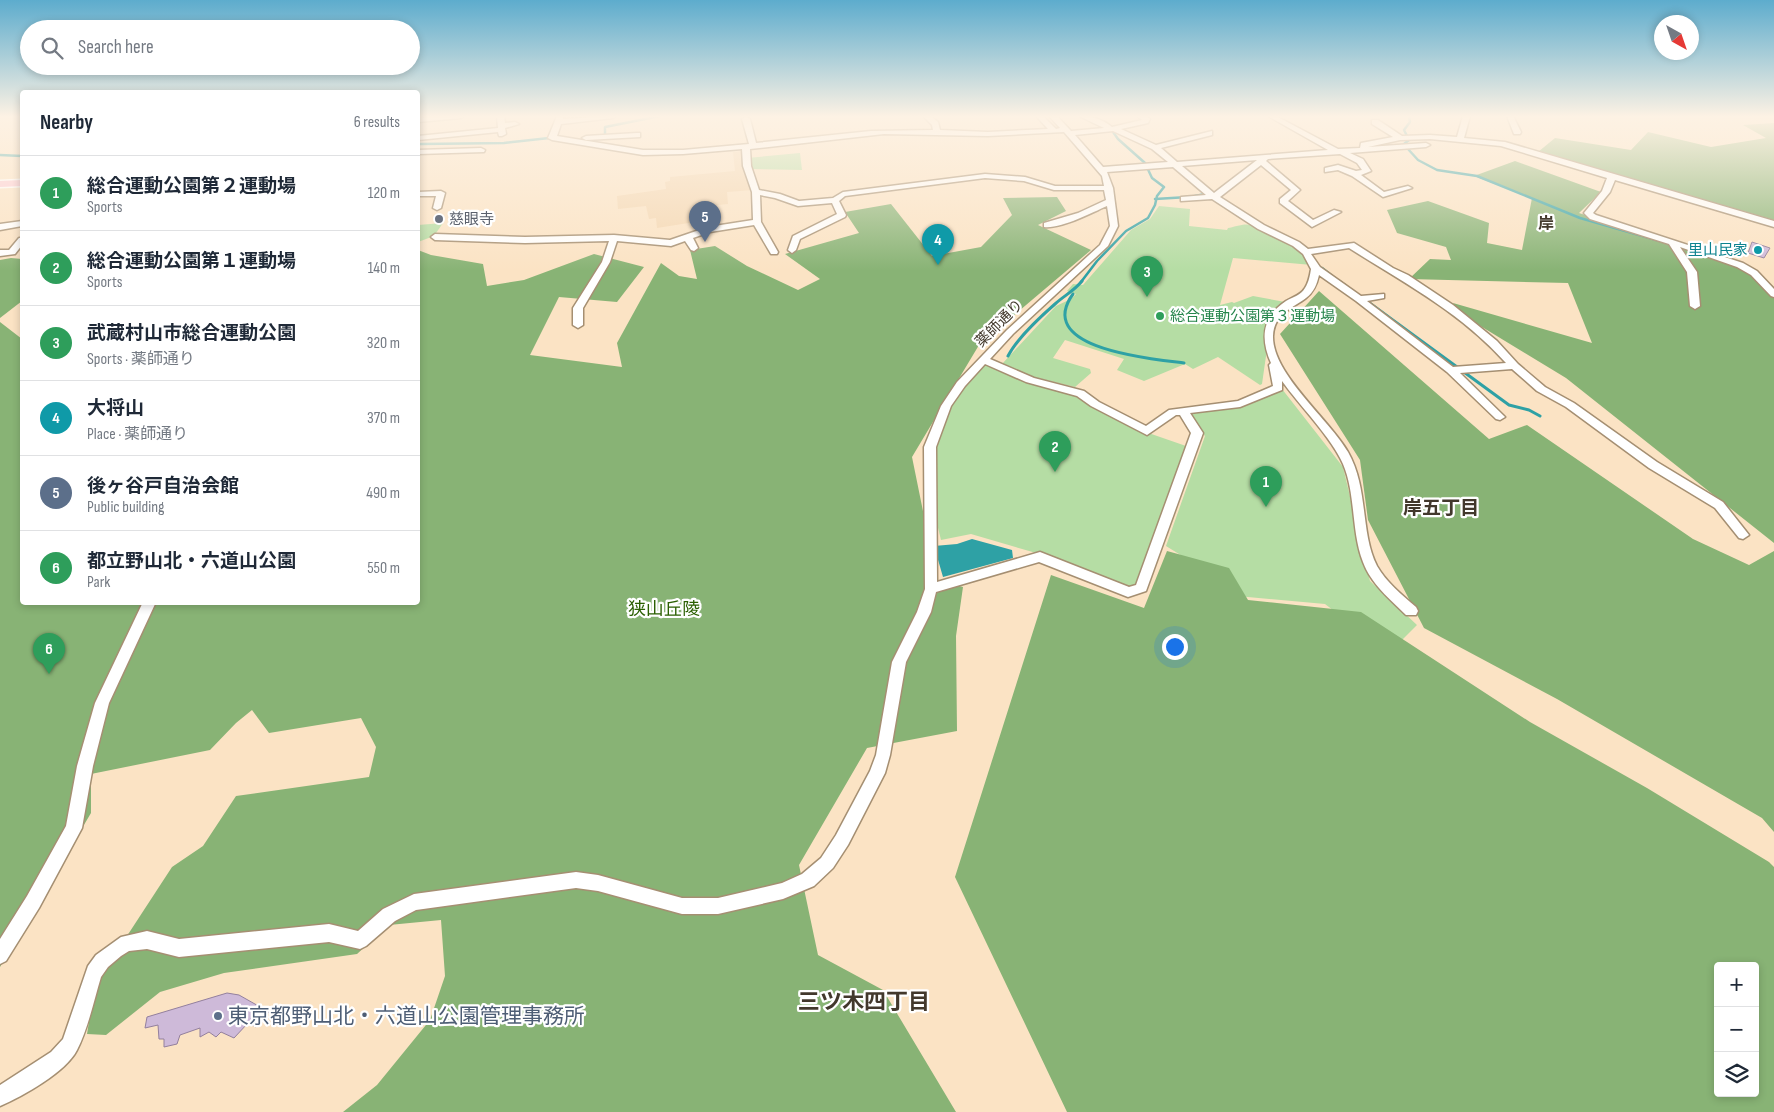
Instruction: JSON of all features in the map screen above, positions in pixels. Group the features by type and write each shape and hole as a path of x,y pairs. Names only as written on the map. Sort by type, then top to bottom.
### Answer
{"main road":[{"path":"0,184 20,183"}],"street":[{"path":"748,168 756,192 757,222 774,252"},
{"path":"1101,170 1133,168"},
{"path":"1178,168 1210,194 1216,196 1245,217 1296,244 1306,252 1316,269 1362,298 1451,370 1500,417"},
{"path":"1184,199 1216,196 1252,168"},
{"path":"1272,168 1296,190 1282,201 1312,224 1337,212"},
{"path":"1328,170 1338,168"},
{"path":"1344,168 1383,195 1408,188"},
{"path":"1355,174 1367,171 1365,168"},
{"path":"1584,168 1774,224"},
{"name":"薬師通り","path":"0,1096 39,1073 58,1058 70,1045 94,972 109,955 127,944 147,940 179,948 329,933 360,940 389,915 414,902 576,880 598,883 682,906 718,906 783,891 808,880 827,863 842,840 876,773 883,755 899,662 924,612 930,589 930,447 946,406 961,384 984,360 1061,284 1104,246 1114,226 1109,188 1106,176 1101,170"},
{"path":"756,192 777,196 798,204 835,200 843,194 985,176 1025,179 1054,188 1109,188"},
{"path":"1612,176 1606,192 1588,213 1593,218 1740,265 1754,272 1774,294"},
{"path":"1044,192 1054,188"},
{"path":"420,194 441,193 437,208"},
{"path":"792,250 796,238 842,215 835,200"},
{"path":"1047,225 1081,215 1111,201"},
{"path":"435,237 526,240 614,238 637,239 664,244 708,230 757,222"},
{"path":"0,227 20,224"},
{"path":"687,236 694,248"},
{"path":"578,326 578,308 606,262 614,238"},
{"path":"0,253 12,252 20,242"},
{"path":"1672,242 1692,272 1695,306"},
{"path":"1306,252 1351,245 1390,270 1405,277 1450,308 1493,343 1514,366 1541,389 1570,405 1653,465 1719,506 1743,535"},
{"path":"984,360 1032,380 1075,391 1089,398 1094,404 1146,431 1173,412 1240,404 1278,388 1268,338 1272,322 1286,305 1308,293 1316,269"},
{"path":"1362,298 1381,296"},
{"path":"1272,353 1295,392 1348,463 1354,481 1362,530 1370,563 1380,581 1411,611"},
{"path":"1451,370 1514,366"},
{"path":"930,589 1040,557 1128,592 1141,588 1197,433 1182,410"},
{"path":"0,955 28,910 74,828 85,766 102,703 149,605"}],"shaded area":[{"path":"735,168 747,168 753,190 727,192 728,204 697,207 701,221 657,228 656,218 649,219 646,206 618,209 617,196 666,189 665,182 670,181 670,177 735,171"}],"green space":[{"path":"802,168 802,170 749,169"},
{"path":"1496,168 1534,168 1601,192 1579,213 1678,245 1745,270 1774,293 1774,543 1566,378 1459,313 1453,303 1592,343 1568,283 1409,279 1430,259 1451,260 1446,247 1397,233 1387,210 1428,201 1489,223 1487,243 1522,250 1532,198 1474,176"},
{"path":"1593,168 1774,168 1774,220"},
{"name":"狭山丘陵","path":"1057,197 1066,211 1038,225 1091,250 979,345 912,457 937,580 963,587 956,636 957,731 867,748 799,865 818,955 883,990 956,1112 343,1112 377,1085 430,1020 445,976 441,920 389,925 357,954 224,973 160,992 106,1035 87,1034 95,985 172,867 203,846 236,796 369,777 376,747 361,718 269,733 252,710 236,723 210,750 91,774 91,813 0,967 0,322 20,337 20,605 420,605 420,251 431,255 483,264 487,286 524,280 594,254 644,267 617,302 559,297 530,355 622,367 617,343 661,263 679,276 697,279 690,250 715,246 747,266 798,290 820,279 785,254 859,233 845,212 891,204 932,256 981,247 1012,215 1003,198"},
{"path":"1159,206 1190,209 1189,226 1227,230 1228,228 1245,224 1259,227 1285,240 1312,265 1233,258 1220,305 1234,303 1253,296 1285,302 1267,321 1264,338 1267,349 1262,384 1260,385 1218,357 1193,369 1185,364 1144,381 1117,370 1124,359 1065,340 1053,358 1090,369 1091,373 1075,387 1034,377 1002,364 1056,306 1071,299 1076,294 1067,291 1073,284 1083,285 1131,230 1150,219"},
{"path":"443,223 434,236 420,241 420,225"},
{"path":"20,259 20,303 0,318 0,260"},
{"path":"1319,291 1489,439 1527,425 1693,539 1749,565 1774,551 1774,832 1762,818 1557,699 1424,628 1368,520 1360,460 1280,334"},
{"path":"980,359 1073,392 1137,429 1186,446 1138,586 1127,589 1043,555 971,534 941,540 930,495 935,449 944,409"},
{"path":"1282,389 1343,467 1370,581 1417,625 1389,653 1325,604 1226,595 1187,559 1166,546 1205,436 1185,413 1243,406"},
{"path":"1167,551 1229,568 1248,600 1361,612 1530,722 1647,788 1769,862 1774,867 1774,1112 1067,1112 955,877 1051,575 1144,608"}],"water":[{"path":"972,539 1012,550 1013,558 943,577 934,546 957,544"}],"building":[{"name":"里山民家","path":"1752,242 1770,248 1764,258 1748,253"},
{"name":"東京都野山北・六道山公園管理事務所","path":"227,993 239,995 269,1012 256,1027 248,1023 234,1038 221,1032 216,1037 209,1032 200,1037 200,1028 180,1035 177,1044 164,1047 164,1039 159,1039 158,1025 145,1028 147,1017"}],"waterway":[{"path":"1147,168 1152,178 1164,187 1156,199"},
{"path":"1433,168 1477,176 1580,218 1660,241"},
{"path":"1195,196 1205,194"},
{"path":"1156,199 1188,197"},
{"path":"1081,282 1097,261 1126,231 1148,218 1156,199"},
{"path":"1322,268 1340,282"},
{"path":"1008,356 1029,328 1082,281"},
{"path":"1339,281 1346,286"},
{"path":"1073,294 1065,313 1069,327 1082,339 1102,348 1125,354 1184,363"},
{"path":"1364,299 1509,405 1529,410 1540,416"}],"place":[{"name":"慈眼寺","path":"439,219"},
{"name":"後ヶ谷戸自治会館","path":"705,242"},
{"name":"里山民家","path":"1758,250"},
{"name":"大将山","path":"938,265"},
{"name":"武蔵村山市総合運動公園","path":"1147,297"},
{"name":"総合運動公園第３運動場","path":"1160,316"},
{"name":"総合運動公園第１運動場","path":"1055,472"},
{"name":"総合運動公園第２運動場","path":"1266,507"},
{"name":"都立野山北・六道山公園","path":"49,674"},
{"name":"東京都野山北・六道山公園管理事務所","path":"218,1016"}],"district":[{"name":"岸","path":"1546,223"},
{"name":"岸五丁目","path":"1441,507"},
{"name":"三ツ木四丁目","path":"864,1001"}]}
